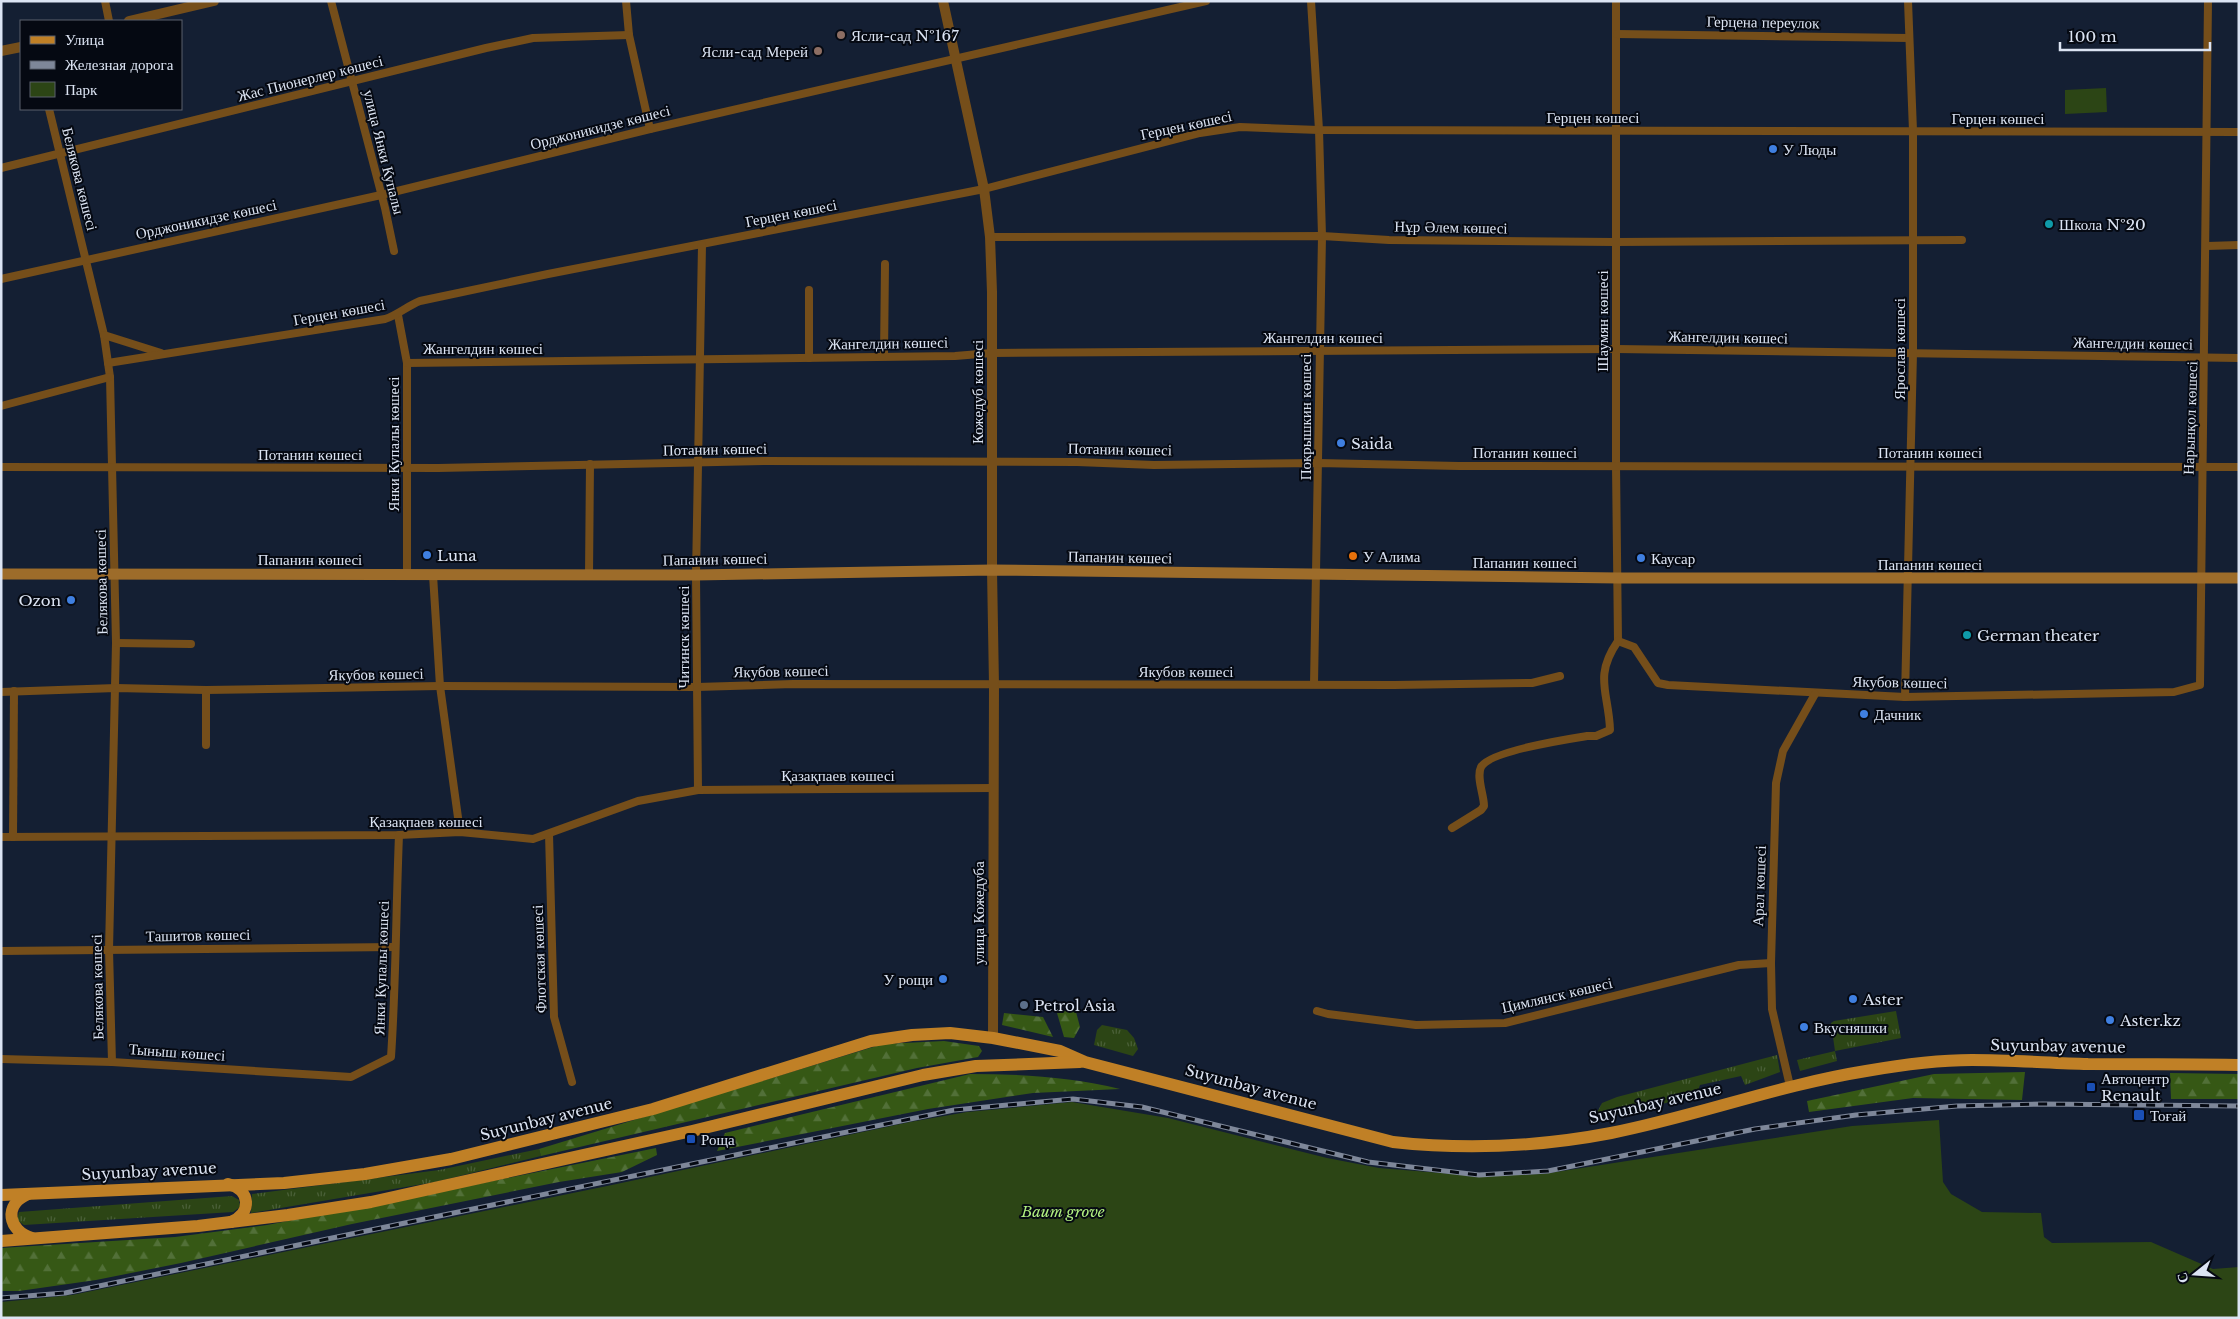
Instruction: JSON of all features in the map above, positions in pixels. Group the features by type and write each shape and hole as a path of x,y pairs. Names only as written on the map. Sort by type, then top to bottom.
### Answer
{"main road":[{"name":"Папанин көшесі","path":"1,574 696,575 992,570 1618,578 2239,578"},
{"name":"Suyunbay avenue","path":"1,1196 30,1193 284,1183 356,1175 451,1159 653,1109 871,1041 912,1035 950,1033 992,1038 1060,1052 1085,1062 1393,1142 1428,1146 1533,1145 1612,1132 1790,1086 1867,1071 1970,1060 2086,1064 2239,1065"},
{"name":"Suyunbay avenue","path":"1,1241 231,1222 371,1202 684,1133 923,1075 976,1066 1085,1062"},
{"path":"227,1184 236,1186 243,1193 246,1202 245,1211 239,1218 231,1222"},
{"path":"30,1193 20,1198 13,1207 12,1217 15,1228 23,1236 34,1239"}],"street":[{"path":"104,1 109,20"},
{"path":"133,20 214,1"},
{"name":"улица Янки Купалы","path":"331,1 353,82 394,251"},
{"path":"626,1 629,36 650,129"},
{"name":"Кожедуб көшесі","path":"943,1 957,58 984,189 990,237 994,685 993,788"},
{"name":"Орджоникидзе көшесі","path":"1,279 381,195 650,129 1206,1"},
{"name":"Покрышкин көшесі","path":"1311,1 1322,236 1314,684"},
{"name":"Шаумян көшесі","path":"1616,1 1615,242 1618,641"},
{"name":"Ярослав көшесі","path":"1905,697 1913,353 1913,131 1908,1"},
{"name":"Нарынқол көшесі","path":"2200,685 2202,467 2206,358 2208,1"},
{"name":"Герцена переулок","path":"1617,34 1909,38"},
{"name":"Жас Пионерлер көшесі","path":"1,168 533,38 629,36"},
{"path":"1,51 20,46"},
{"name":"Белякова көшесі","path":"48,110 104,335 110,378 116,643 109,950 112,1062"},
{"name":"Герцен көшесі","path":"108,363 385,319 398,315 409,305 420,301 548,274 984,189 1200,133 1240,127 1318,130 2239,132"},
{"name":"Нұр Әлем көшесі","path":"990,237 1322,236 1389,240 1615,242 1962,240"},
{"name":"Читинск көшесі","path":"698,790 696,575 700,463 702,245"},
{"path":"2207,246 2239,246"},
{"path":"884,356 885,264"},
{"path":"808,290 809,358"},
{"name":"Янки Купалы көшесі","path":"398,315 407,363 407,574"},
{"path":"104,335 163,354"},
{"name":"Жангелдин көшесі","path":"407,363 954,356 992,353 1616,349 2239,358"},
{"path":"1,406 110,378"},
{"name":"Потанин көшесі","path":"1,467 406,468 700,463 1077,462 1154,465 1318,463 1616,466 2239,467"},
{"path":"589,575 590,464"},
{"path":"434,575 440,686 460,832"},
{"path":"1452,828 1481,810 1484,806 1480,774 1481,767 1487,762 1514,750 1587,736 1596,736 1610,730 1609,710 1603,688 1607,657 1618,641"},
{"name":"Якубов көшесі","path":"1618,641 1634,647 1658,683 1668,685 1815,694 1905,697 2174,692 2200,685"},
{"path":"116,643 191,644"},
{"name":"Якубов көшесі","path":"1,692 116,688 206,690 440,686 697,687 793,684 1532,683 1560,676"},
{"path":"206,690 206,746"},
{"path":"13,837 14,691"},
{"name":"Арал көшесі","path":"1790,1086 1772,1009 1771,963 1776,783 1782,751 1815,694"},
{"name":"Қазақпаев көшесі","path":"1,837 399,835 460,832 533,839 638,801 698,790 993,788"},
{"name":"улица Кожедуба","path":"992,1038 993,788"},
{"name":"Флотская көшесі","path":"548,834 554,1017 572,1082"},
{"name":"Янки Купалы көшесі","path":"351,1077 391,1057 399,835"},
{"name":"Ташитов көшесі","path":"1,951 394,947"},
{"name":"Цимлянск көшесі","path":"1317,1011 1416,1025 1505,1023 1739,965 1771,963"},
{"name":"Тыныш көшесі","path":"1,1059 112,1062 351,1077"}],"green space":[{"path":"2106,88 2107,112 2065,114 2065,90"},
{"path":"1075,1008 1080,1027 1074,1038 1064,1037 1057,1013"},
{"path":"1896,1011 1901,1038 1835,1051 1831,1023 1834,1021"},
{"path":"1004,1013 1043,1017 1053,1037 1002,1025"},
{"path":"1102,1025 1127,1030 1134,1038 1138,1049 1133,1056 1094,1045 1097,1030"},
{"path":"944,1041 979,1046 982,1051 978,1057 917,1068 541,1156 539,1149 883,1044"},
{"path":"1835,1051 1837,1061 1800,1071 1797,1060"},
{"path":"1777,1055 1780,1072 1745,1085 1741,1076 1700,1085 1696,1096 1593,1120 1602,1103 1617,1097"},
{"path":"2025,1072 2022,1100 1913,1098 1809,1112 1807,1101 1934,1074"},
{"path":"2170,1073 2239,1074 2239,1099 2171,1099"},
{"path":"970,1074 1045,1077 1120,1089 1033,1093 928,1109 717,1151 725,1133"},
{"name":"Baum grove","path":"1072,1102 1168,1118 1327,1158 1379,1168 1478,1176 1543,1174 1852,1126 1939,1120 1943,1182 1951,1194 1982,1212 2041,1213 2044,1237 2052,1243 2151,1242 2213,1269 2239,1267 2239,1318 1,1318 1,1302 72,1295 910,1122 967,1112"},
{"path":"656,1148 657,1155 622,1172 559,1182 352,1224 181,1263 96,1280 19,1291 1,1291 1,1248 175,1237 267,1225"},
{"path":"539,1149 541,1156 435,1182 251,1213 252,1194 439,1170"},
{"path":"232,1196 239,1200 240,1207 233,1212 24,1225 17,1220 19,1212"}],"railway":[{"path":"1,1298 65,1293 954,1110 1073,1099 1142,1107 1368,1162 1479,1175 1548,1171 1755,1129 1856,1115 1957,1106 2042,1104 2239,1106"}],"place":[{"name":"Ясли-сад №167","path":"841,35"},
{"name":"Ясли-сад Мерей","path":"818,51"},
{"name":"У Люды","path":"1773,149"},
{"name":"Школа №20","path":"2049,224"},
{"name":"Saida","path":"1341,443"},
{"name":"Luna","path":"427,555"},
{"name":"У Алима","path":"1353,556"},
{"name":"Каусар","path":"1641,558"},
{"name":"Ozon","path":"71,600"},
{"name":"German theater","path":"1967,635"},
{"name":"Дачник","path":"1864,714"},
{"name":"У рощи","path":"943,979"},
{"name":"Aster","path":"1853,999"},
{"name":"Petrol Asia","path":"1024,1005"},
{"name":"Aster.kz","path":"2110,1020"},
{"name":"Вкусняшки","path":"1804,1027"},
{"name":"Автоцентр Renault","path":"2091,1087"},
{"name":"Тоғай","path":"2139,1115"},
{"name":"Роща","path":"691,1139"}]}
